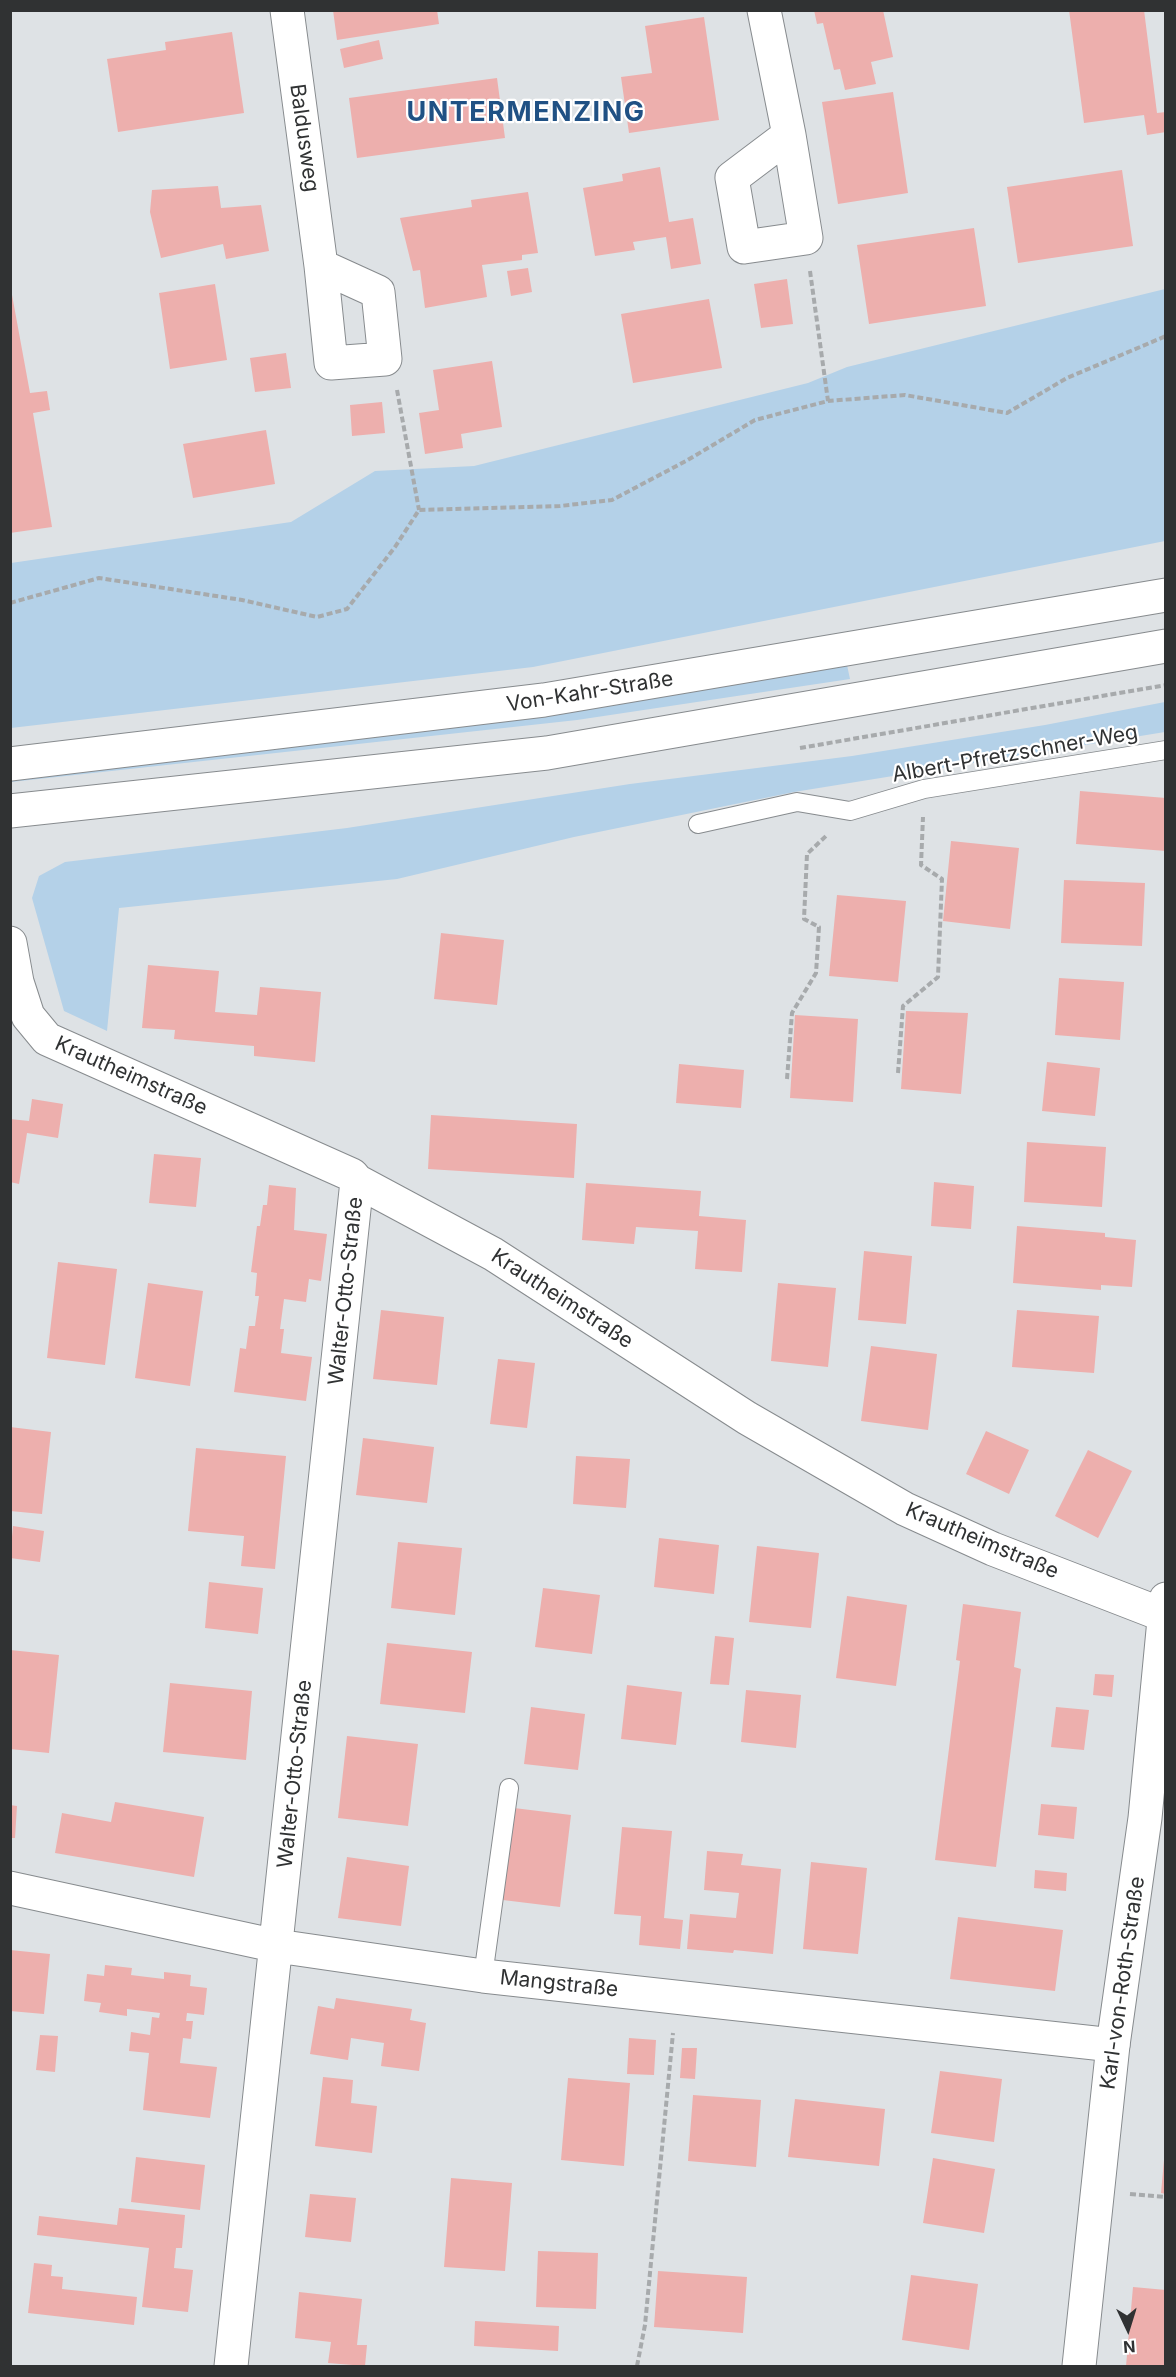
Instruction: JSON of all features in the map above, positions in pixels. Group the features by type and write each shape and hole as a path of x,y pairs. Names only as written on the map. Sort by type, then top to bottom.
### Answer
{"street":[{"name":"Baldusweg","path":"287,10 321,266 331,363 385,359"},
{"path":"764,10 789,135 806,238 744,247 732,178 789,135"},
{"path":"321,266 378,292 385,359"},
{"name":"Von-Kahr-Straße","path":"10,764 544,700 1166,595"},
{"path":"10,811 548,753 1166,646"},
{"name":"Krautheimstraße","path":"10,942 17,982 28,1017 47,1039 352,1175 357,1181 493,1254 747,1418 905,1509 993,1549 1165,1610"},
{"name":"Walter-Otto-Straße","path":"231,2367 357,1181"},
{"name":"Karl-von-Roth-Straße","path":"1079,2367 1113,2044 1145,1818 1165,1610"},
{"name":"Mangstraße","path":"10,1887 277,1946 483,1976 1113,2044"}],"lane":[{"name":"Albert-Pfretzschner-Weg","path":"698,824 798,802 850,811 924,789 1166,750"},
{"path":"483,1976 509,1788"}],"path":[{"path":"806,238 828,401"},
{"path":"419,510 561,506 612,500 686,461 755,420 828,401 905,395 1007,414 1067,378 1166,336"},
{"path":"10,603 99,578 242,600 317,617 347,609 395,547 419,510 394,371 385,359"},
{"path":"898,1073 903,1006 938,977 942,879 921,865 924,789"},
{"path":"787,1079 792,1013 816,973 819,927 804,919 807,854 850,811"},
{"path":"637,2367 645,2325 676,1996"}],"shaded area":[{"path":"1165,289 1165,541 533,667 11,728 11,563 291,522 375,471 474,466 808,383 847,367"},
{"path":"847,665 850,679 577,720 11,782 10,771"},
{"path":"1165,702 1165,732 794,792 574,837 397,879 119,908 107,1031 64,1011 32,898 39,876 65,862 347,828 630,784 852,756 1045,725"}],"building":[{"path":"333,10 437,10 439,24 337,40"},
{"path":"814,10 883,10 893,57 871,62 876,84 845,90 840,69 834,70 823,23 817,24"},
{"path":"1069,10 1144,10 1157,113 1166,112 1166,132 1147,135 1144,115 1084,123"},
{"path":"704,17 719,120 629,133 621,77 652,73 645,26"},
{"path":"232,32 244,113 118,132 107,59 166,50 165,42"},
{"path":"379,40 383,59 344,68 340,49"},
{"path":"497,78 505,138 357,158 349,98"},
{"path":"893,92 908,193 838,204 822,102"},
{"path":"660,167 669,222 693,218 701,264 671,269 666,237 633,242 635,250 595,256 583,188 623,181 622,174"},
{"path":"1122,170 1133,246 1018,263 1007,187"},
{"path":"218,186 221,208 261,205 269,251 226,259 223,244 161,258 150,212 152,190"},
{"path":"528,192 538,253 522,255 522,260 482,265 487,297 425,308 420,270 413,271 400,218 472,207 471,200"},
{"path":"974,228 986,306 869,324 857,245"},
{"path":"528,268 532,292 511,296 507,271"},
{"path":"787,279 793,324 761,328 754,284"},
{"path":"10,284 30,393 47,391 50,410 33,413 52,527 10,533"},
{"path":"215,284 227,360 170,369 159,293"},
{"path":"709,299 722,368 633,383 621,314"},
{"path":"286,353 291,388 255,392 250,358"},
{"path":"492,361 502,427 461,434 463,448 425,454 419,413 439,410 433,370"},
{"path":"382,402 385,433 352,436 350,405"},
{"path":"266,430 275,484 193,498 183,444"},
{"path":"1080,791 1166,798 1166,851 1076,844"},
{"path":"951,841 1019,848 1010,929 943,921"},
{"path":"1064,880 1145,883 1142,946 1061,943"},
{"path":"837,895 906,901 898,982 829,976"},
{"path":"441,933 504,940 497,1005 434,999"},
{"path":"148,965 219,971 215,1012 257,1015 260,987 321,992 315,1062 254,1056 254,1046 174,1039 175,1030 142,1028"},
{"path":"1059,978 1124,982 1120,1040 1055,1035"},
{"path":"906,1011 968,1013 961,1094 901,1089"},
{"path":"795,1015 858,1019 853,1102 790,1098"},
{"path":"1047,1062 1100,1068 1095,1116 1042,1111"},
{"path":"679,1064 744,1070 741,1108 676,1103"},
{"path":"32,1099 63,1104 58,1138 27,1133 19,1184 10,1182 10,1119 29,1121"},
{"path":"431,1115 577,1124 574,1178 428,1169"},
{"path":"1027,1142 1106,1147 1102,1207 1024,1202"},
{"path":"154,1154 201,1158 196,1207 149,1203"},
{"path":"934,1182 974,1186 971,1229 931,1226"},
{"path":"586,1183 701,1191 699,1216 746,1220 742,1272 695,1269 698,1231 636,1227 634,1244 582,1240"},
{"path":"269,1185 296,1188 294,1230 327,1234 321,1281 309,1279 306,1302 284,1299 280,1329 284,1329 281,1353 312,1357 306,1401 234,1392 240,1348 246,1349 249,1326 255,1326 259,1296 255,1296 257,1273 251,1272 257,1226 260,1226 263,1205 267,1205"},
{"path":"1017,1226 1105,1233 1105,1237 1136,1240 1132,1287 1101,1285 1101,1290 1013,1283"},
{"path":"864,1251 912,1256 906,1324 858,1320"},
{"path":"58,1262 117,1269 105,1365 47,1358"},
{"path":"148,1283 203,1291 190,1386 135,1378"},
{"path":"778,1283 836,1288 828,1367 771,1361"},
{"path":"381,1310 444,1317 437,1385 373,1379"},
{"path":"1017,1310 1099,1316 1094,1373 1012,1367"},
{"path":"871,1346 937,1354 928,1430 861,1421"},
{"path":"498,1359 535,1363 527,1428 490,1424"},
{"path":"10,1427 51,1432 42,1514 10,1511"},
{"path":"986,1431 1029,1450 1009,1494 966,1474"},
{"path":"363,1438 434,1447 427,1503 356,1495"},
{"path":"196,1448 286,1456 275,1569 241,1566 244,1536 188,1531"},
{"path":"1088,1450 1132,1471 1098,1538 1055,1516"},
{"path":"576,1456 630,1459 626,1508 573,1504"},
{"path":"13,1526 44,1531 40,1562 10,1558"},
{"path":"659,1538 719,1545 714,1594 654,1587"},
{"path":"398,1542 462,1548 455,1615 391,1608"},
{"path":"757,1546 819,1553 811,1628 749,1622"},
{"path":"209,1582 263,1588 258,1634 205,1628"},
{"path":"543,1588 600,1595 592,1654 535,1647"},
{"path":"847,1596 907,1605 896,1686 836,1678"},
{"path":"963,1604 1021,1612 1014,1667 1021,1669 996,1867 935,1860 960,1661 956,1660"},
{"path":"715,1636 734,1638 729,1685 710,1684"},
{"path":"387,1643 472,1652 465,1713 380,1704"},
{"path":"10,1650 59,1655 49,1753 10,1749"},
{"path":"1095,1674 1114,1675 1112,1697 1093,1695"},
{"path":"170,1683 252,1691 246,1760 163,1752"},
{"path":"627,1685 682,1692 676,1745 621,1739"},
{"path":"746,1690 801,1695 796,1748 741,1742"},
{"path":"531,1707 585,1714 578,1770 524,1764"},
{"path":"1056,1707 1089,1710 1084,1750 1051,1747"},
{"path":"347,1736 418,1744 408,1826 338,1818"},
{"path":"115,1802 204,1817 194,1877 55,1853 62,1813 111,1822"},
{"path":"1041,1804 1077,1807 1074,1839 1038,1835"},
{"path":"10,1805 17,1806 15,1838 10,1838"},
{"path":"514,1808 571,1815 560,1907 503,1900"},
{"path":"622,1827 672,1831 664,1918 683,1920 680,1949 639,1945 641,1916 614,1914"},
{"path":"707,1851 743,1854 741,1865 781,1869 773,1954 687,1949 690,1914 736,1918 739,1893 704,1890"},
{"path":"347,1857 409,1866 401,1926 338,1918"},
{"path":"811,1862 867,1868 858,1954 803,1949"},
{"path":"1035,1870 1067,1873 1066,1891 1034,1888"},
{"path":"958,1917 1063,1930 1055,1991 950,1979"},
{"path":"10,1950 50,1954 44,2014 10,2011"},
{"path":"105,1965 132,1968 131,1975 164,1979 164,1972 191,1975 190,1986 207,1988 204,2015 187,2013 186,2021 193,2021 191,2039 183,2038 180,2063 217,2067 210,2118 143,2110 149,2053 129,2051 131,2032 150,2035 152,2017 159,2018 160,2013 127,2009 127,2016 99,2012 101,2003 84,2001 87,1974 104,1976"},
{"path":"336,1998 412,2009 410,2020 426,2023 419,2071 381,2066 384,2043 351,2038 348,2060 310,2054 318,2006 334,2009"},
{"path":"40,2035 58,2036 55,2072 36,2070"},
{"path":"629,2038 656,2040 654,2075 627,2074"},
{"path":"682,2048 697,2048 695,2079 680,2078"},
{"path":"940,2071 1002,2079 994,2142 931,2133"},
{"path":"323,2077 353,2080 351,2103 377,2106 372,2153 315,2146"},
{"path":"568,2078 630,2083 624,2166 561,2160"},
{"path":"693,2095 761,2100 756,2167 688,2161"},
{"path":"795,2099 885,2109 879,2166 788,2157"},
{"path":"136,2157 205,2165 200,2210 131,2202"},
{"path":"933,2158 995,2169 984,2233 923,2223"},
{"path":"1164,2160 1166,2160 1166,2194 1161,2193"},
{"path":"451,2178 512,2183 505,2271 444,2267"},
{"path":"310,2194 356,2198 351,2242 305,2237"},
{"path":"119,2208 185,2215 182,2248 176,2248 174,2268 193,2270 188,2312 142,2307 149,2248 37,2235 39,2216 117,2225"},
{"path":"538,2251 598,2253 596,2309 536,2307"},
{"path":"34,2263 52,2265 51,2276 63,2277 62,2289 137,2297 134,2325 28,2313"},
{"path":"658,2271 747,2277 743,2333 654,2327"},
{"path":"911,2275 978,2284 969,2350 902,2340"},
{"path":"1133,2287 1166,2290 1166,2366 1126,2366"},
{"path":"299,2292 362,2299 357,2345 367,2345 365,2366 328,2363 331,2342 295,2338"},
{"path":"475,2321 559,2326 558,2351 474,2346"}],"district":[{"name":"UNTERMENZING","path":"526,113"}]}
